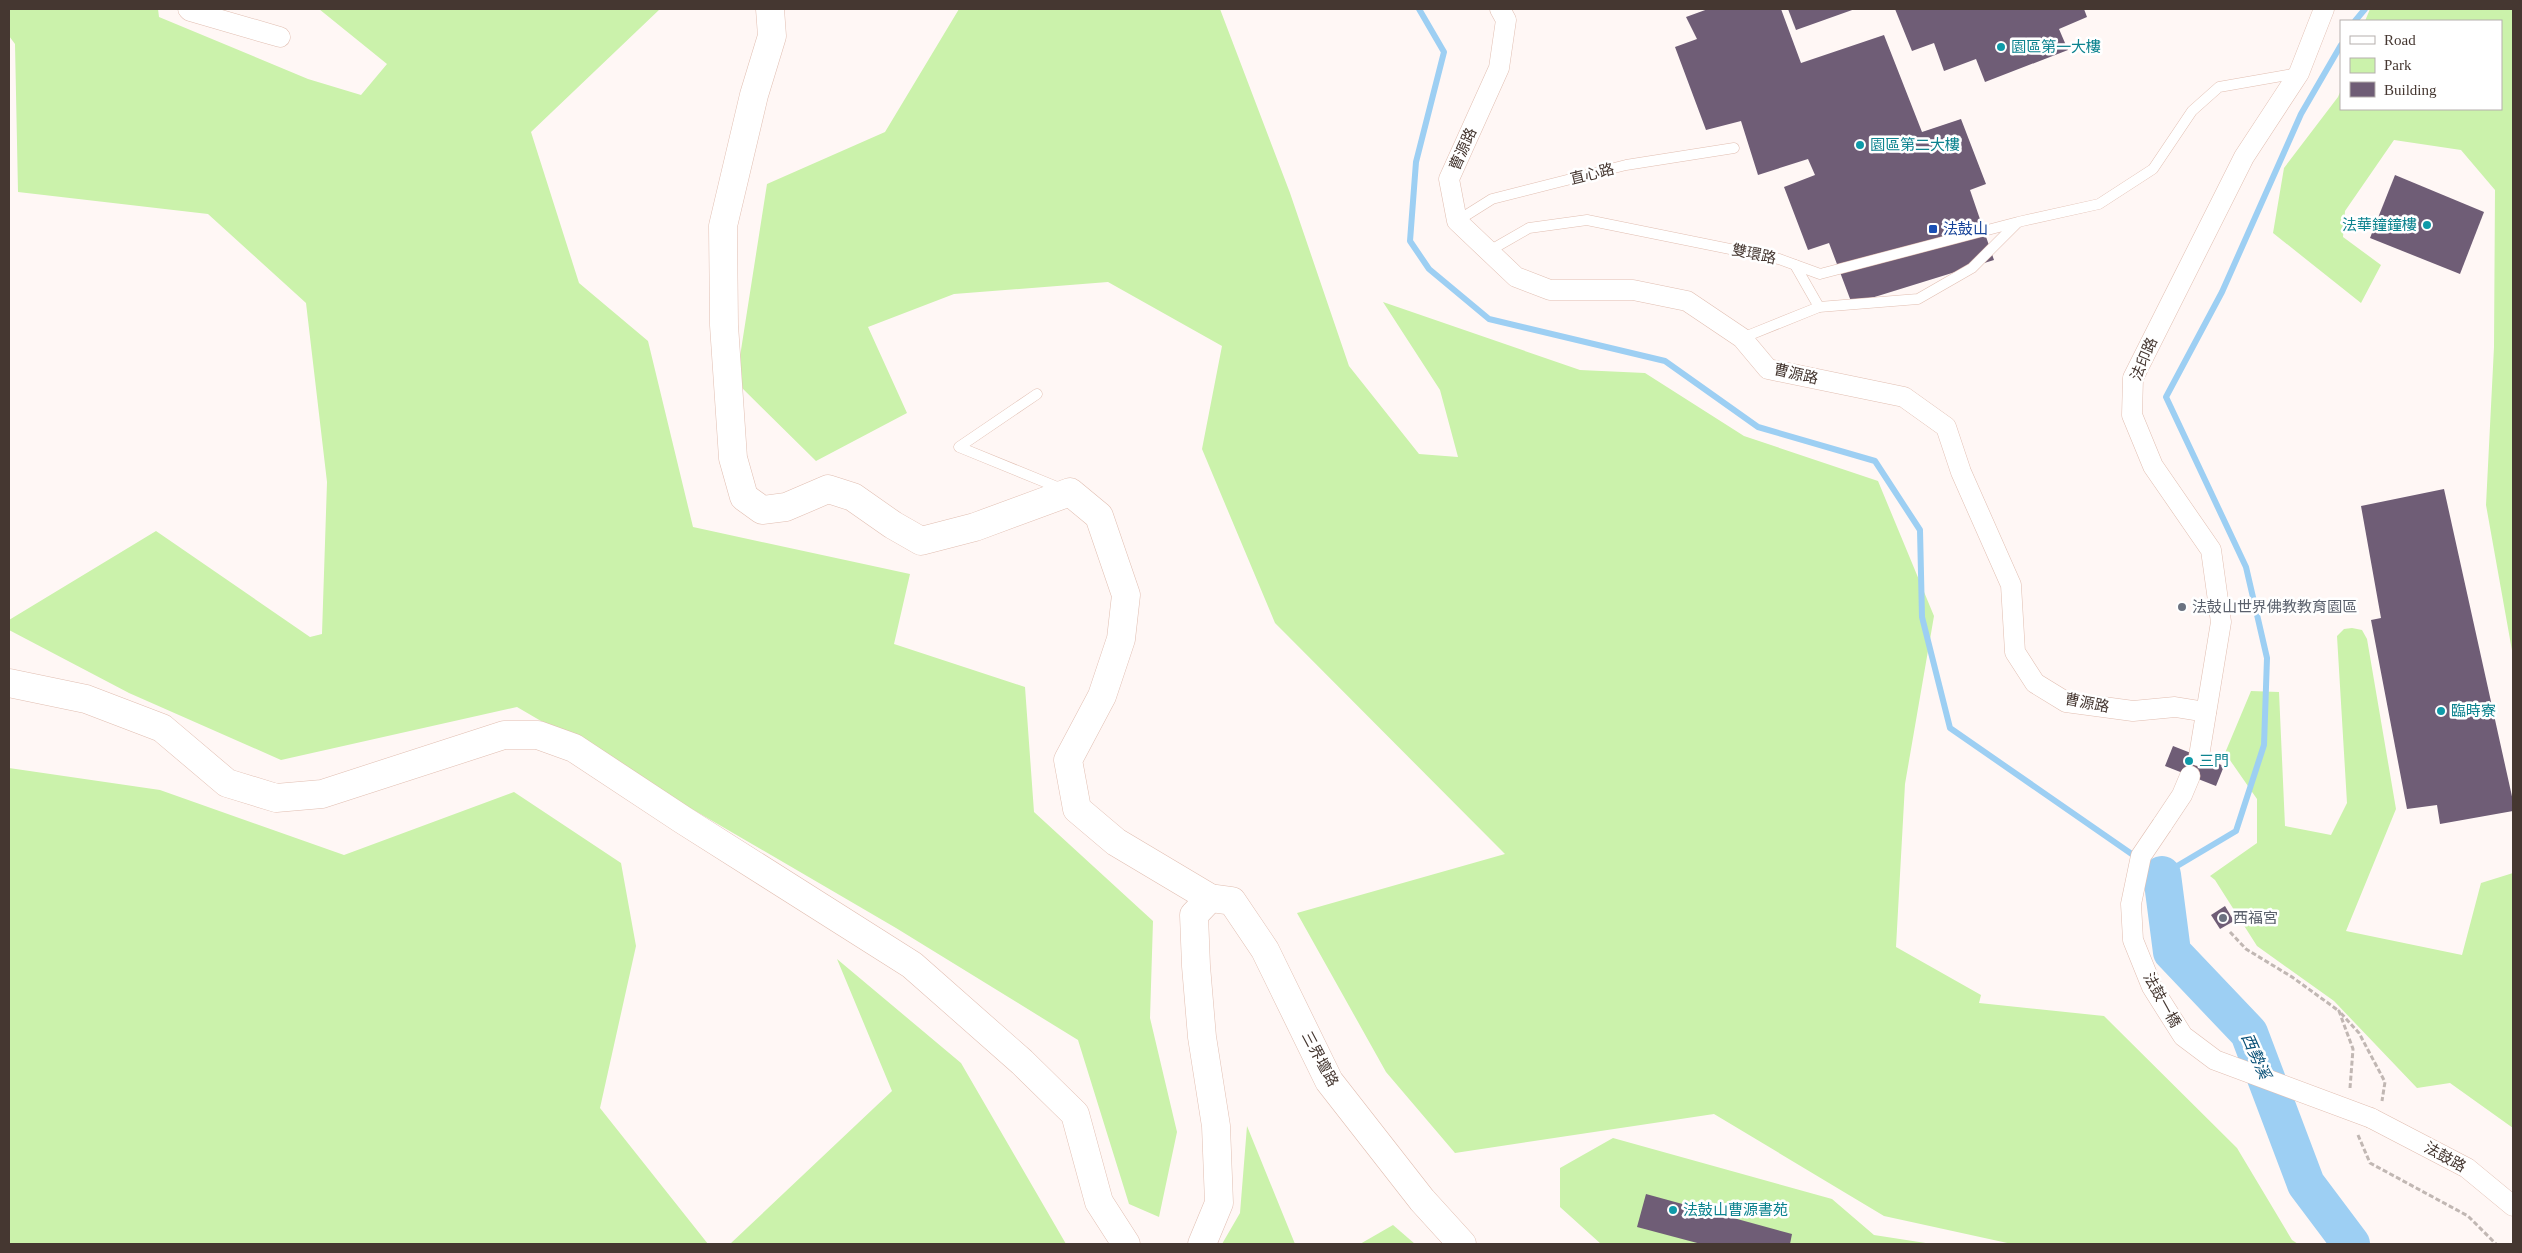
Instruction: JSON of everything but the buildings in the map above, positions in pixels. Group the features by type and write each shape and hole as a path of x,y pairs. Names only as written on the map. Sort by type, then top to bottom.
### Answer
{"street":[{"path":"188,9 280,38"},
{"path":"770,9 772,36 754,95 724,226 727,393 733,458 744,497 762,510 786,507 828,489 854,497 893,525 921,541 974,527 1070,492"},
{"name":"曹源路","path":"1500,9 1506,20 1499,68 1449,179 1457,222 1516,277 1550,290 1633,290 1687,302 1742,338 1768,368 1904,397 1946,427 1961,472 2011,585 2015,652 2036,684 2066,702 2133,711 2174,707 2206,712"},
{"name":"法印路","path":"2198,756 2221,622 2211,550 2153,466 2132,416 2133,378 2244,157 2299,73 2324,9"},
{"name":"三界壇路","path":"1070,492 1100,516 1126,595 1121,639 1102,696 1068,760 1077,809 1116,842 1210,898 1232,901 1245,917 1269,958 1330,1081 1422,1200 1462,1244"},
{"path":"9,683 86,699 162,728 227,783 276,798 322,794 504,735 538,735 574,748 683,820 912,965 1022,1062 1075,1114 1099,1202 1126,1244"},
{"name":"法鼓一橋","path":"2190,776 2182,795 2142,856 2131,904 2133,940 2152,987 2183,1036 2215,1060 2371,1118"},
{"path":"1202,1244 1219,1203 1216,1126 1202,1037 1194,915 1210,898"},
{"name":"法鼓路","path":"2371,1118 2467,1168 2513,1206"}],"lane":[{"name":"雙環路","path":"1490,251 1529,228 1586,220 1779,259 1820,274 2018,222 2099,204 2153,170 2192,111 2219,87 2299,73"},
{"name":"直心路","path":"1457,222 1492,199 1626,165 1734,148"},
{"path":"1742,338 1819,307 1918,299 1972,268 2018,222"},
{"path":"1795,265 1819,307"},
{"path":"1037,394 960,447 1070,492"}],"path":[{"path":"2230,932 2246,949 2292,977 2339,1011"}],"green space":[{"path":"9,9 158,9 159,17 308,79 361,95 387,64 319,9 660,9 531,132 579,283 648,341 693,527 910,574 894,644 1025,687 1034,812 1153,921 1150,1018 1177,1132 1159,1217 1129,1204 1078,1040 896,928 517,707 281,760 129,693 9,630 9,620 156,531 310,637 322,634 327,482 306,303 208,214 18,192 15,44 9,36"},
{"path":"959,9 1220,9 1290,193 1349,366 1419,454 1458,457 1440,390 1383,302 1580,370 1645,373 1744,436 1878,481 1934,616 1905,784 1896,947 1981,995 1979,1003 2104,1016 2237,1148 2292,1240 2298,1244 2012,1244 1884,1216 1714,1114 1455,1153 1386,1072 1297,913 1505,854 1275,623 1202,449 1222,346 1108,282 954,294 868,327 907,413 816,461 736,382 767,184 885,132"},
{"path":"2370,9 2513,9 2513,656 2486,505 2494,347 2495,190 2461,150 2394,140 2345,211 2343,237 2381,265 2361,303 2273,233 2284,168 2340,92 2340,110 2502,110 2502,20 2365,20"},
{"path":"2344,629 2362,630 2367,639 2396,809 2346,931 2462,955 2481,883 2513,873 2513,1128 2450,1083 2417,1088 2334,1001 2257,946 2215,880 2210,876 2257,843 2257,799 2225,753 2251,691 2279,692 2285,826 2331,835 2347,803 2337,636"},
{"path":"9,768 160,790 344,855 514,792 621,863 636,946 600,1108 708,1244 9,1244"},
{"path":"837,959 961,1063 1066,1244 730,1244 892,1091"},
{"path":"1247,1126 1295,1244 1222,1244 1240,1213"},
{"path":"1613,1138 1832,1199 1874,1235 1932,1244 1601,1244 1560,1207 1560,1168"},
{"path":"1393,1225 1415,1244 1360,1244"}],"waterway":[{"path":"1419,9 1444,52 1416,162 1410,241 1429,269 1489,319 1665,361 1758,427 1875,461 1920,530 1922,617 1950,728 2162,875 2236,831 2264,745 2267,658 2246,567 2166,397 2222,292 2301,114 2340,47"},
{"path":"2356,20 2365,9"},
{"name":"西勢溪","path":"2162,875 2172,952 2249,1033 2306,1184 2351,1244"}],"place":[{"name":"園區第一大樓","path":"2001,47"},
{"name":"園區第二大樓","path":"1860,145"},
{"name":"法華鐘鐘樓","path":"2427,225"},
{"name":"法鼓山","path":"1933,229"},
{"name":"法鼓山世界佛教教育園區","path":"2182,607"},
{"name":"臨時寮","path":"2441,711"},
{"name":"三門","path":"2189,761"},
{"name":"西福宮","path":"2223,918"},
{"name":"法鼓山曹源書苑","path":"1673,1210"}]}
